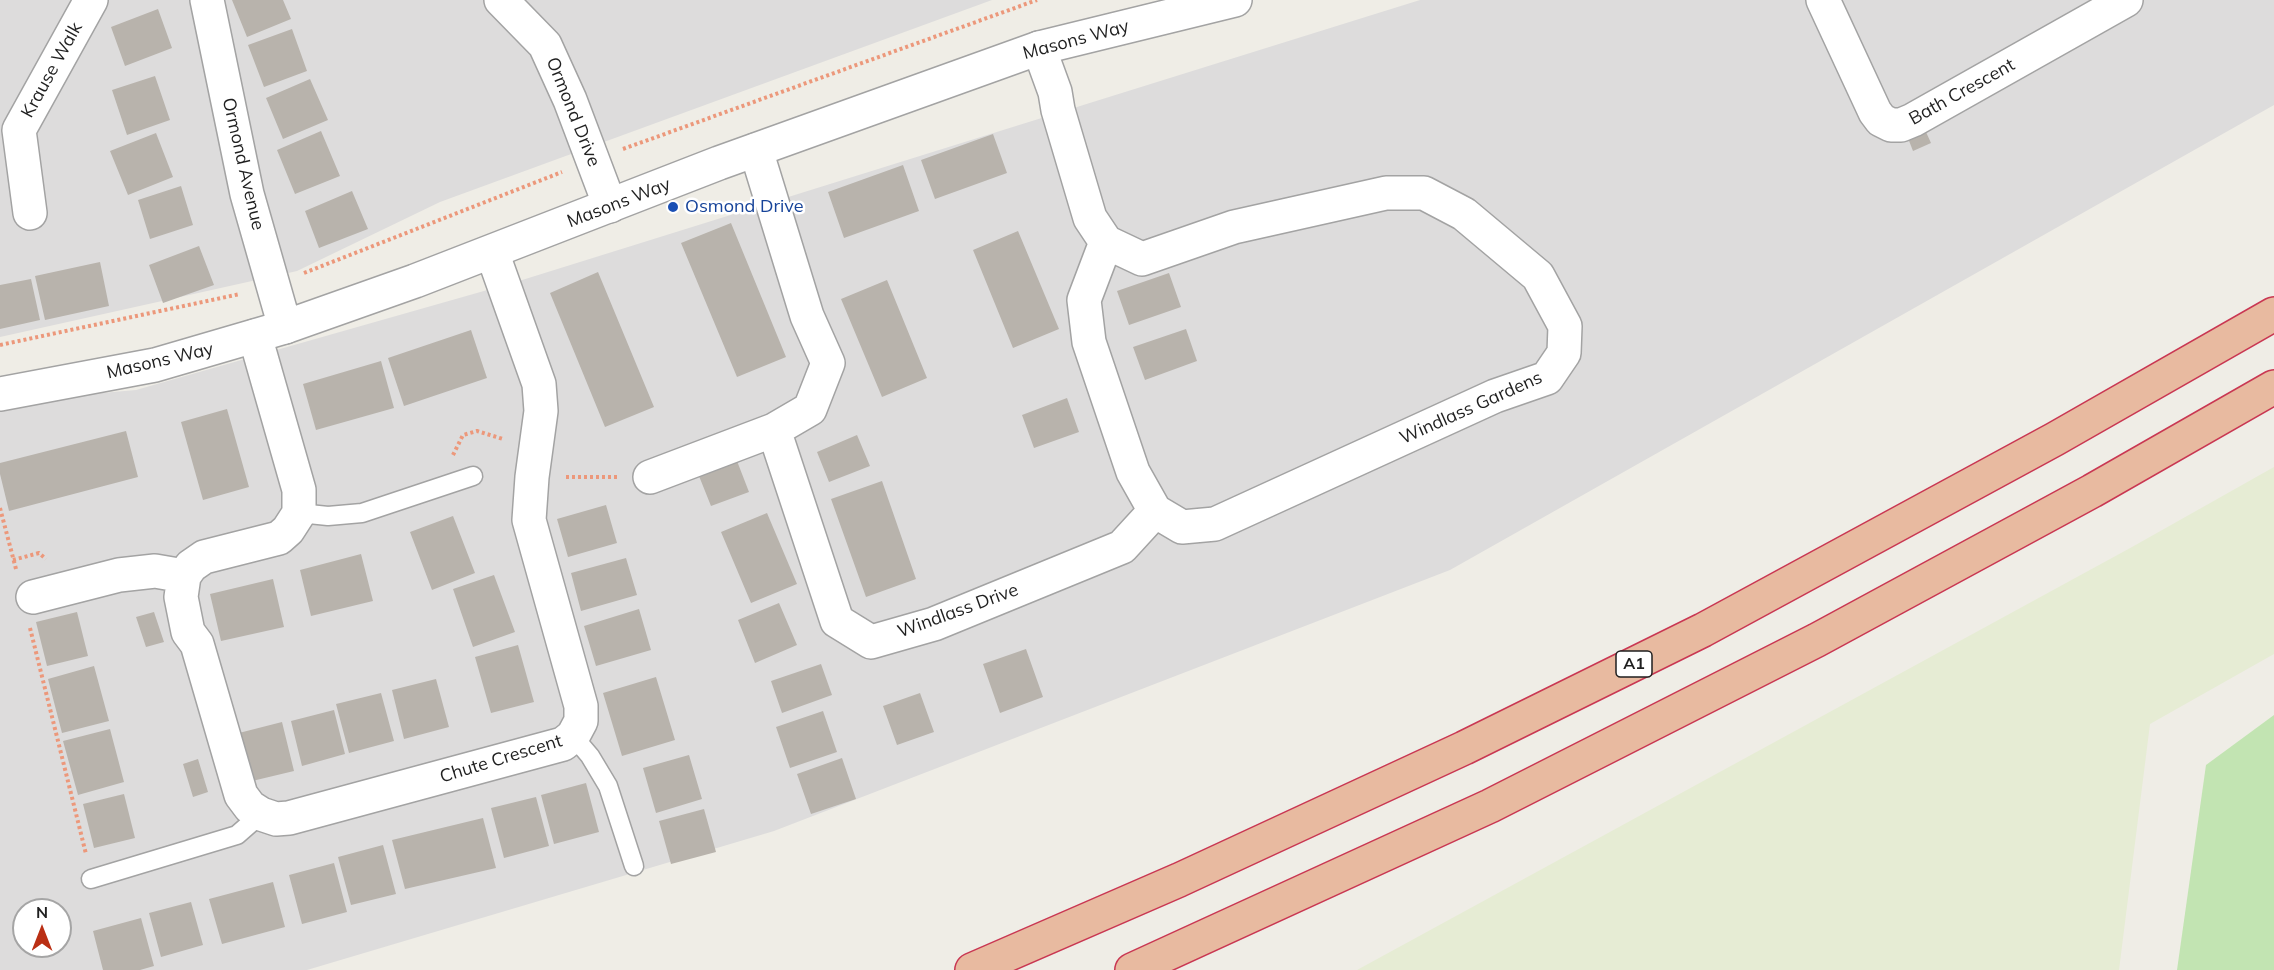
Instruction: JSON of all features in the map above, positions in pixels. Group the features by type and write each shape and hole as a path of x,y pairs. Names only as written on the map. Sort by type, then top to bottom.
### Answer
{"highway":[{"name":"A1","path":"972,970 1189,875 1464,748 1702,630 2045,444 2274,314"},
{"path":"1132,970 1490,806 1806,646 1961,564 2274,387"}],"street":[{"name":"Krause Walk","path":"30,213 19,130 91,0"},
{"name":"Ormond Avenue","path":"207,0 248,194 274,285 270,332"},
{"name":"Ormond Drive","path":"501,0 545,45 610,206"},
{"name":"Masons Way","path":"0,394 155,365 270,332 492,252 756,150 1039,48 1235,0"},
{"name":"Bath Crescent","path":"1822,0 1875,112 1881,120 1891,125 1901,125 1913,120 2126,0"},
{"path":"1039,48 1055,92 1058,110 1090,218 1106,242"},
{"path":"650,477 774,430 810,409 828,363 807,316 756,150"},
{"name":"Windlass Gardens","path":"1386,193 1424,193 1464,214 1538,276 1565,326 1564,353 1547,378 1495,396 1215,524 1182,527 1155,511 1133,472 1089,342 1084,300 1106,242 1142,259 1234,227 1386,193"},
{"name":"Chute Crescent","path":"261,814 276,819 289,818 563,744 573,736 581,721 581,705 529,520 541,411 539,384 492,252"},
{"path":"261,814 250,807 241,795 197,644 188,632 181,597 184,576 191,566 204,557 279,538 288,530 299,513 300,490 270,332"},
{"name":"Windlass Drive","path":"774,430 837,621 871,642 934,624 1122,547 1155,511"},
{"path":"26,596 119,575 155,571 184,576"}],"lane":[{"path":"299,513 328,516 362,513 473,476"},
{"path":"573,736 590,756 608,786 634,866"},
{"path":"89,870 237,835 261,814"}],"path":[{"path":"0,345 274,285 593,160 1038,0"},
{"path":"532,477 650,477"},
{"path":"0,508 26,596 89,870"}],"shaded area":[{"path":"0,0 992,0 440,202 297,271 0,337"},
{"path":"1420,0 2274,0 2274,105 1450,570 774,831 307,970 0,970 0,402 136,390 519,281"}],"green space":[{"path":"2274,467 2274,654 2150,724 2119,970 1357,970 2132,547"},
{"path":"2274,715 2274,970 2177,970 2206,765"}],"building":[{"path":"232,0 283,0 291,19 247,37"},
{"path":"158,9 172,48 125,66 111,27"},
{"path":"292,29 307,71 264,87 248,45"},
{"path":"155,76 170,120 127,135 112,90"},
{"path":"310,79 328,120 283,139 266,98"},
{"path":"1921,121 1931,143 1913,151 1904,128"},
{"path":"321,131 340,176 295,194 277,150"},
{"path":"156,133 173,177 128,195 110,151"},
{"path":"993,134 1007,173 935,199 921,160"},
{"path":"903,165 919,211 844,238 828,192"},
{"path":"181,186 193,225 150,239 138,200"},
{"path":"352,191 368,229 319,248 305,211"},
{"path":"731,223 786,357 737,377 681,243"},
{"path":"1018,231 1059,329 1013,348 973,250"},
{"path":"199,246 214,285 163,303 149,265"},
{"path":"100,262 109,306 45,320 35,276"},
{"path":"598,272 654,407 605,427 550,293"},
{"path":"1169,273 1181,307 1129,325 1117,291"},
{"path":"31,279 40,320 0,329 0,285"},
{"path":"887,280 927,378 882,397 841,299"},
{"path":"1186,329 1197,361 1145,380 1133,347"},
{"path":"471,330 487,378 404,406 388,358"},
{"path":"381,361 394,408 316,430 303,384"},
{"path":"1067,398 1079,432 1034,448 1022,415"},
{"path":"227,409 249,487 203,500 181,422"},
{"path":"126,431 138,477 9,511 0,474 0,463"},
{"path":"857,435 870,466 829,482 817,452"},
{"path":"737,461 749,492 711,506 699,476"},
{"path":"882,481 916,579 866,597 831,499"},
{"path":"606,505 617,543 568,557 557,519"},
{"path":"767,513 797,584 751,603 721,532"},
{"path":"453,516 475,573 432,590 410,532"},
{"path":"361,554 373,601 311,616 300,570"},
{"path":"626,558 637,595 581,611 571,573"},
{"path":"494,575 515,632 473,647 453,589"},
{"path":"273,579 284,627 221,641 210,594"},
{"path":"779,603 797,645 755,663 738,620"},
{"path":"639,609 651,650 596,666 584,626"},
{"path":"77,612 88,656 47,666 36,622"},
{"path":"154,612 164,642 146,647 136,617"},
{"path":"518,645 534,702 491,713 475,657"},
{"path":"1026,649 1043,697 1000,713 983,664"},
{"path":"821,664 832,695 782,713 771,681"},
{"path":"94,666 109,721 62,733 48,679"},
{"path":"656,677 675,740 622,756 603,693"},
{"path":"436,679 449,727 404,739 392,690"},
{"path":"381,693 394,741 349,753 336,704"},
{"path":"920,693 934,732 897,745 883,706"},
{"path":"334,710 345,754 302,766 291,721"},
{"path":"823,711 837,752 790,768 776,727"},
{"path":"282,722 294,771 248,782 235,734"},
{"path":"110,729 124,782 78,795 63,741"},
{"path":"689,755 702,799 656,813 643,768"},
{"path":"842,758 856,799 811,814 797,774"},
{"path":"198,759 208,792 193,797 183,764"},
{"path":"586,783 599,832 554,844 541,795"},
{"path":"124,794 135,838 94,848 83,804"},
{"path":"536,797 549,846 504,858 491,808"},
{"path":"704,809 716,852 671,864 659,821"},
{"path":"483,818 496,868 405,889 392,840"},
{"path":"383,845 396,894 351,905 338,857"},
{"path":"334,863 347,912 302,924 289,875"},
{"path":"273,882 285,927 222,944 209,899"},
{"path":"191,902 203,945 161,957 149,913"},
{"path":"141,918 154,966 140,970 103,970 93,931"}],"place":[{"name":"Osmond Drive","path":"673,207"}]}
